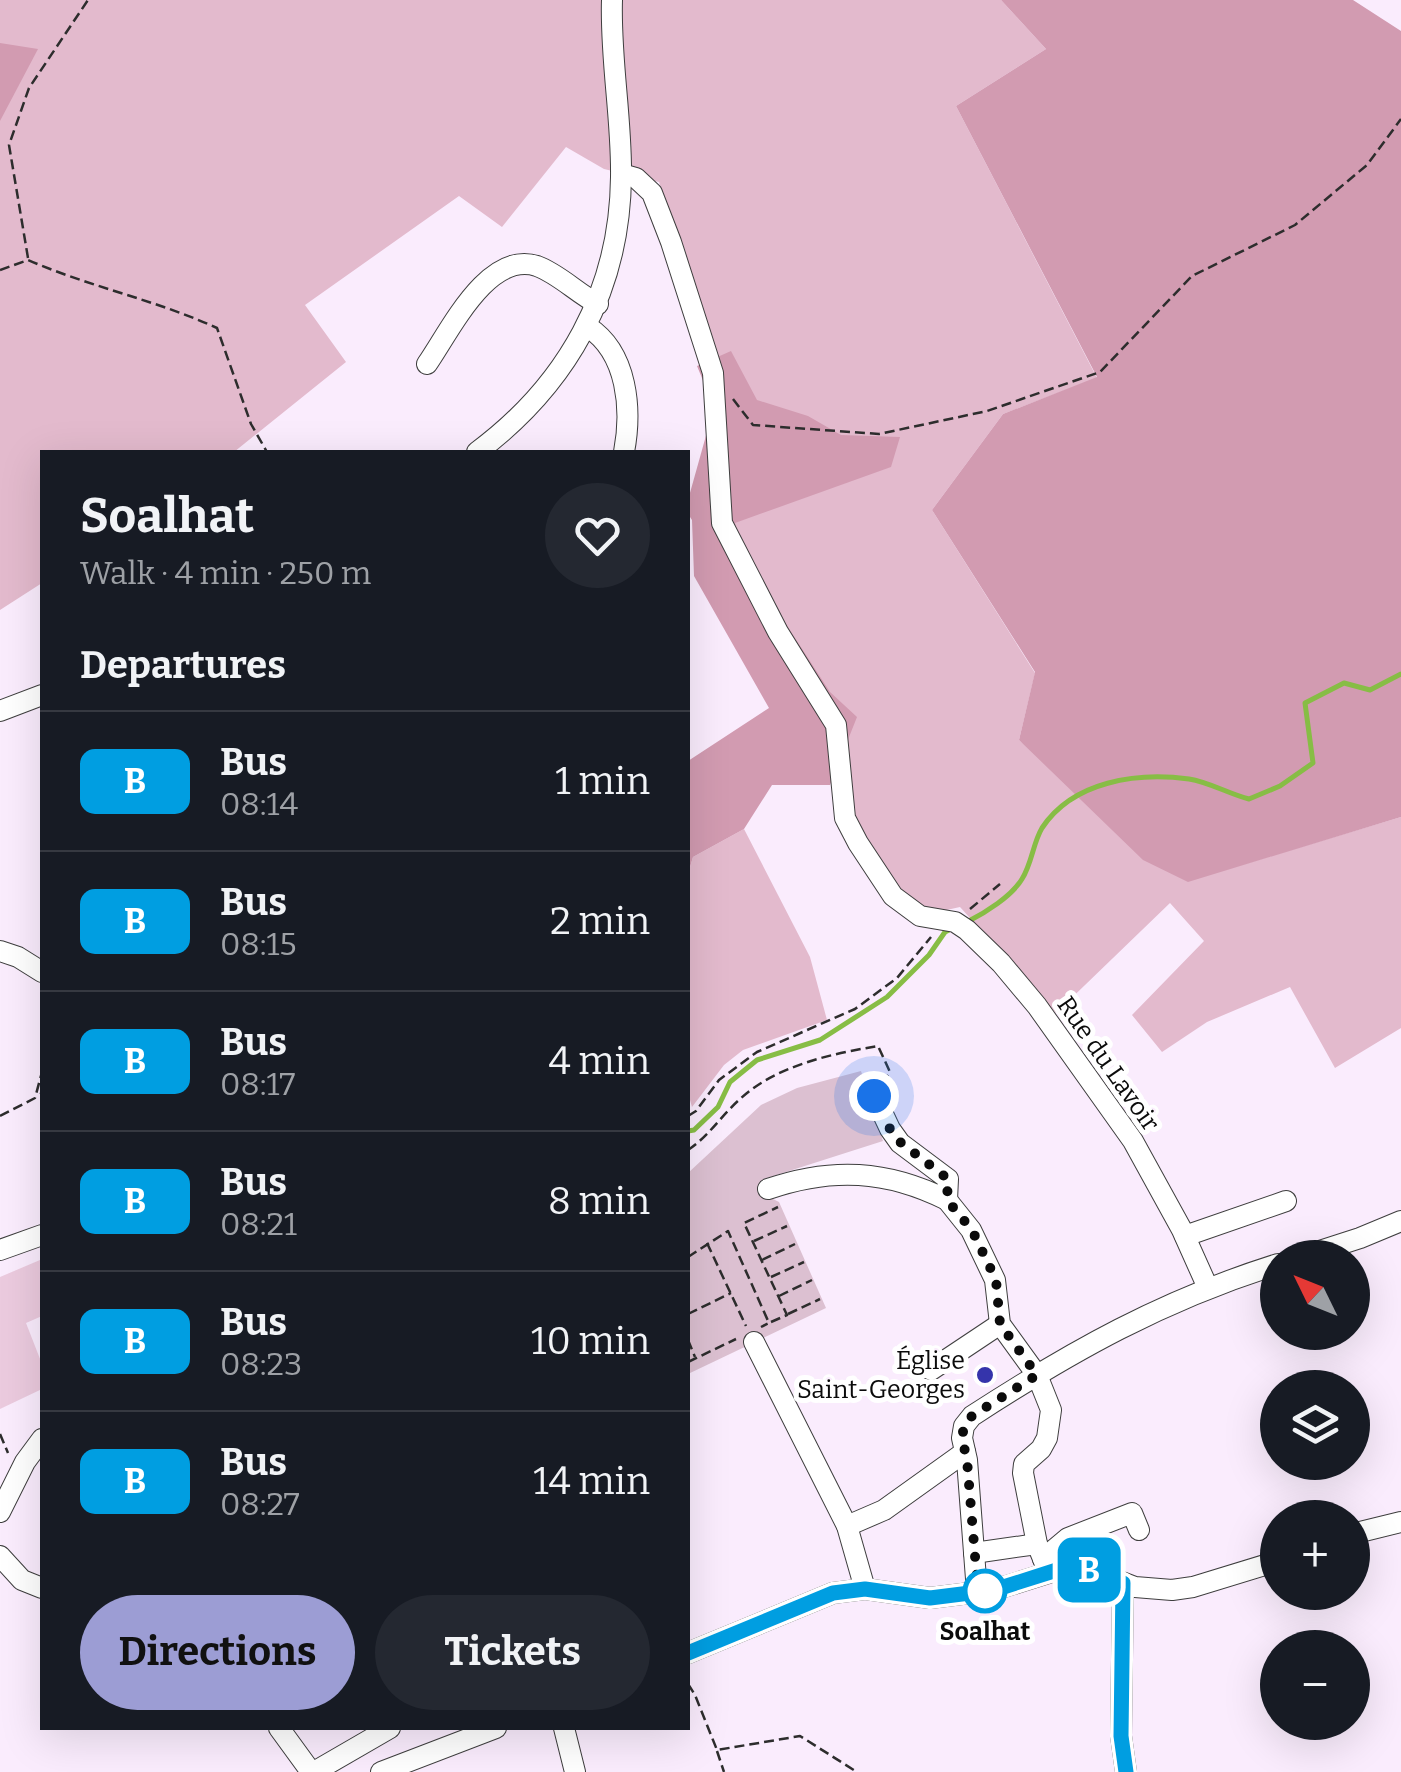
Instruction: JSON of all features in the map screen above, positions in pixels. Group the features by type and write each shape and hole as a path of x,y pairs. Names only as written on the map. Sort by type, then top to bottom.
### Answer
{"street":[{"path":"479,450 532,405 588,328 610,271 622,174 612,0"},
{"name":"Rue du Lavoir","path":"622,174 636,178 652,193 713,374 722,523 778,632 836,726 845,818 851,830 887,889 1001,963 1037,1006 1133,1142 1185,1236 1208,1288"},
{"path":"427,364 484,284 507,266 524,263 543,268 598,304"},
{"path":"588,328 610,348 623,380 628,412 624,450"},
{"path":"0,711 40,696"},
{"path":"0,952 18,957 40,971"},
{"path":"874,1096 900,1142 948,1179 947,1200"},
{"path":"773,1198 836,1172 867,1173 947,1200 972,1230 996,1280 1000,1324 1037,1375 1051,1410 1047,1438 1024,1464 1023,1473 1043,1558"},
{"path":"1185,1236 1286,1201"},
{"path":"1354,1240 1401,1220"},
{"path":"0,1250 40,1236"},
{"path":"978,1592 962,1438 964,1426 972,1416 1134,1318 1260,1270"},
{"path":"931,1370 1000,1324"},
{"path":"756,1335 848,1526 865,1589"},
{"path":"0,1512 25,1462 40,1442"},
{"path":"848,1526 884,1510 965,1452"},
{"path":"690,1652 833,1593 865,1589 930,1598 978,1592 1043,1558 1068,1538 1132,1513 1139,1530"},
{"path":"1370,1528 1401,1522"},
{"path":"974,1553 1043,1558 1151,1590 1194,1587 1260,1566"},
{"path":"0,1556 22,1580 40,1587"},
{"path":"1123,1583 1121,1736 1126,1772"},
{"path":"280,1730 313,1772 386,1730"},
{"path":"368,1740 381,1772 489,1730"},
{"path":"565,1730 576,1772"}],"path":[{"path":"28,260 10,146 29,88 88,0"},
{"path":"733,399 753,425 879,434 987,411 1100,372 1192,276 1295,225 1368,165 1401,119"},
{"path":"0,270 28,260 76,281 175,309 217,328 251,424 266,450"},
{"path":"690,1115 719,1080 757,1052 854,1009 897,978 932,935 938,919 1000,884"},
{"path":"690,1149 741,1098 769,1078 843,1052 878,1046 890,1072 874,1096"},
{"path":"0,1116 40,1093"},
{"path":"773,1198 744,1223 787,1315"},
{"path":"752,1242 787,1226"},
{"path":"690,1256 728,1231 769,1322"},
{"path":"690,1361 749,1332 707,1243"},
{"path":"761,1260 796,1244"},
{"path":"769,1278 804,1262"},
{"path":"778,1296 812,1280"},
{"path":"690,1313 731,1294"},
{"path":"756,1335 769,1322 820,1299"},
{"path":"690,1344 696,1358"},
{"path":"690,1687 724,1772"},
{"path":"717,1750 800,1736 856,1772"}],"shaded area":[{"path":"0,0 1001,0 1046,49 956,106 1097,378 1003,414 932,510 1035,673 1019,740 1188,881 1401,817 1401,1028 1335,1068 1290,987 1207,1022 1162,1052 1132,1015 1204,941 1170,903 1056,1013 960,907 933,913 913,904 864,842 849,804 717,579 721,376 659,182 604,169 566,147 502,227 459,196 305,305 346,362 236,450 40,450 40,584 0,610"},
{"path":"1001,0 1353,0 1401,31 1401,817 1188,882 1143,860 1019,740 1035,672 932,510 1003,414 1097,377 956,106 1046,49"},
{"path":"0,43 38,49 0,121"},
{"path":"731,351 757,400 808,416 841,435 900,437 891,467 735,523 742,556 830,692 857,717 830,785 772,785 744,829 693,857 690,867 690,760 769,708 694,576 690,493 714,407 697,366"},
{"path":"744,829 810,957 827,1020 743,1050 724,1065 692,1107 690,867 693,857"},
{"path":"861,1071 883,1141 764,1179 771,1198 779,1202 826,1308 690,1373 690,1171 761,1105 797,1088"},
{"path":"40,1260 40,1317 26,1323 40,1359 40,1390 0,1409 0,1277"}],"waterway":[{"path":"967,922 1012,892 1025,873 1042,828 1055,812 1088,790 1128,779 1169,777 1196,781 1249,799 1280,786 1313,763 1305,703 1344,683 1370,690 1401,674"},
{"path":"690,1131 718,1107 730,1082 757,1060 820,1040 887,997 929,955 945,932 953,928"}],"bus line":[{"name":"B","path":"690,1652 833,1593 865,1589 930,1598 994,1590 1060,1569 1093,1571 1123,1583 1121,1736 1126,1772"}],"place":[{"name":"Église Saint-Georges","path":"985,1375"},
{"name":"Soalhat","path":"985,1591"}],"route":[{"path":"874,1096 900,1142 948,1179 947,1200 972,1230 996,1280 1000,1324 1037,1375 972,1416 964,1426 962,1438 978,1592 985,1591"}]}
